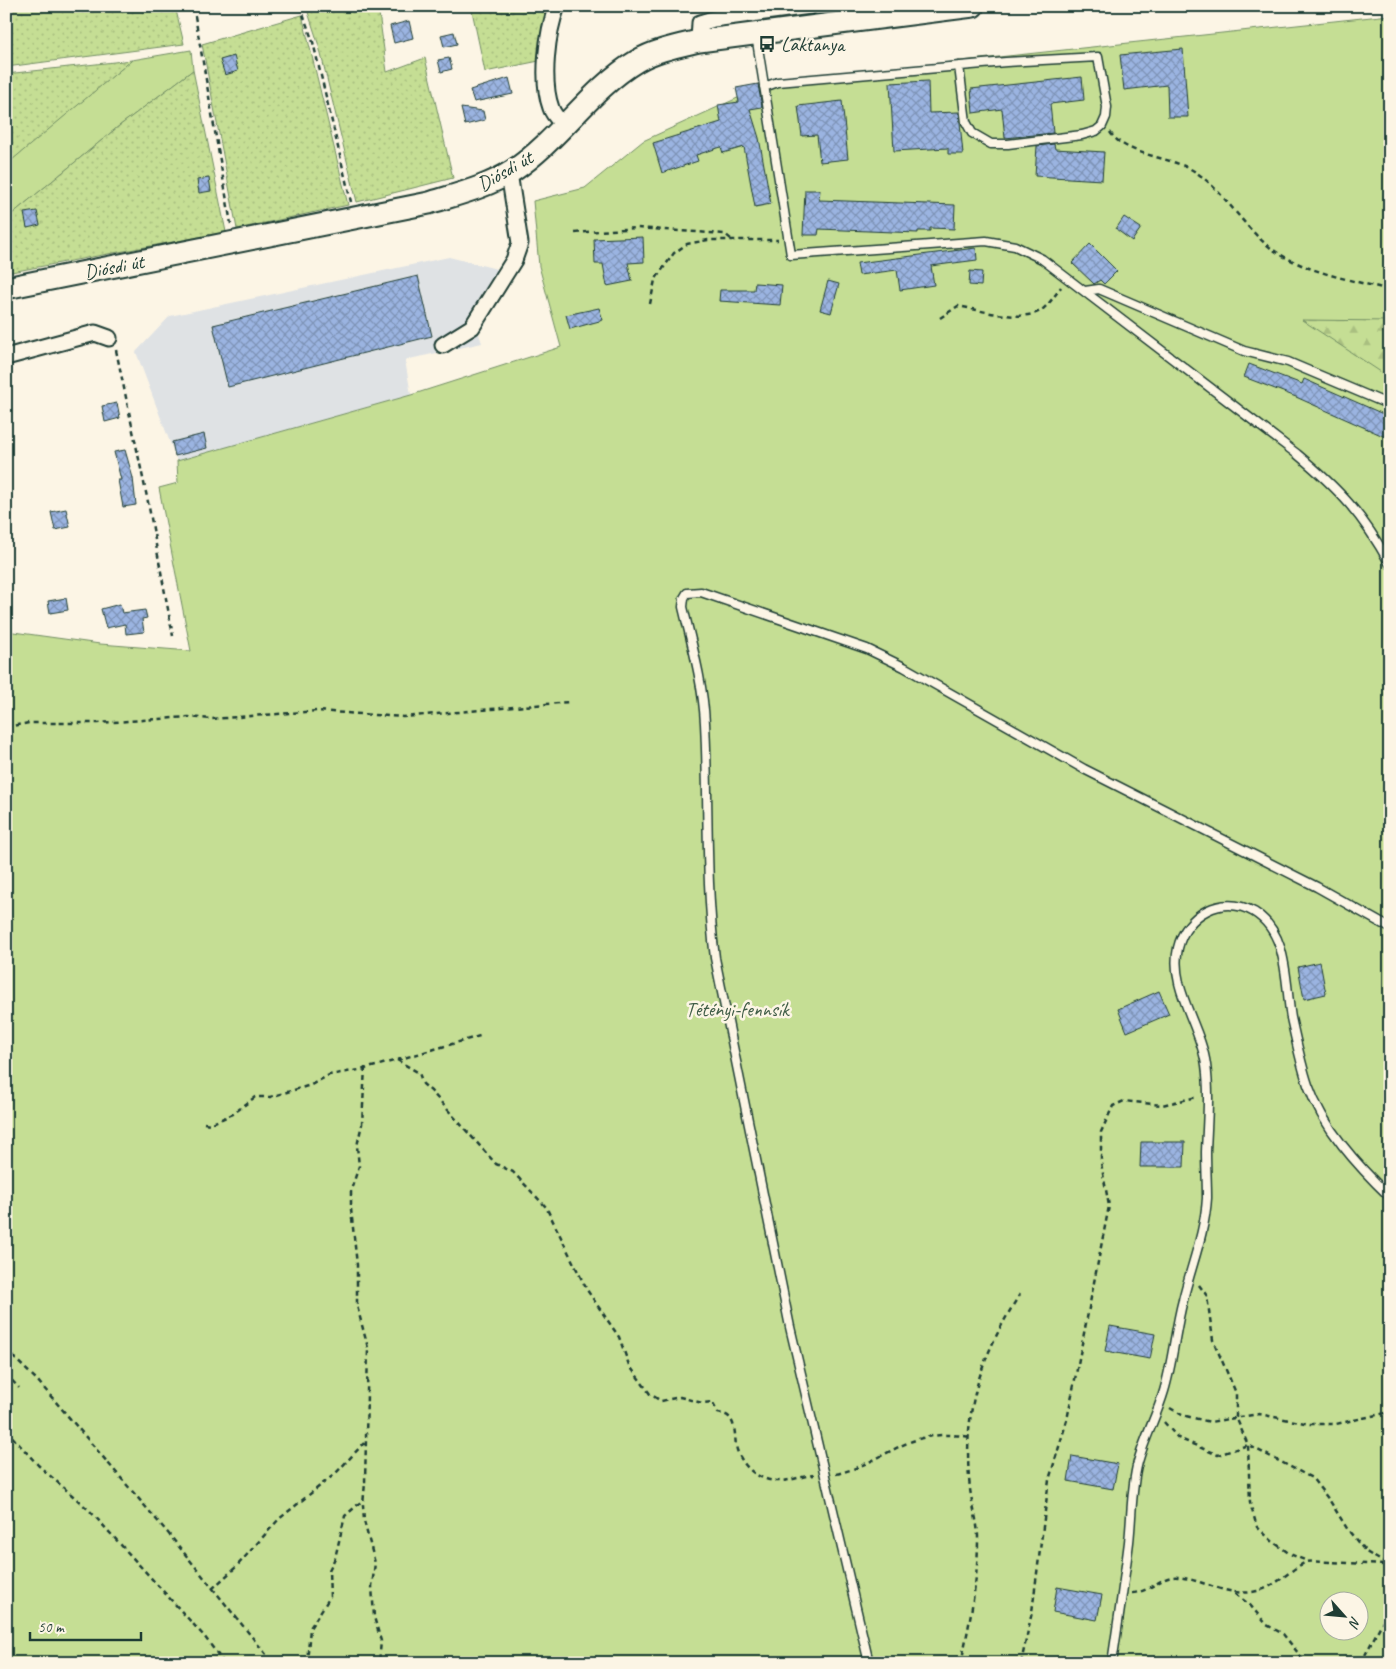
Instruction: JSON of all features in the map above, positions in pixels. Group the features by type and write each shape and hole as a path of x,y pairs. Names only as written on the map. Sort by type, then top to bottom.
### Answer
{"main road":[{"name":"Diósdi út","path":"6,288 429,203 474,189 509,173 542,149 602,90 638,61 668,48 699,40 973,6"}],"street":[{"path":"557,6 549,41 546,88 551,110 564,127"},
{"path":"699,40 700,23 713,19 810,6"},
{"path":"444,345 472,327 514,260 520,243 509,173"},
{"path":"6,357 95,334 109,338"}],"lane":[{"path":"756,33 792,255 986,240 1024,250 1042,259 1298,454 1331,482 1358,511 1390,564"},
{"path":"764,87 778,82 959,66 1098,57 1107,107 1105,118 1096,131 1082,135 1056,140 991,144 972,133 966,122 959,66"},
{"path":"1086,291 1099,289 1244,351 1288,362 1390,404"},
{"path":"869,1663 790,1327 715,958 709,915 705,722 700,680 683,607 684,598 687,593 701,592 866,649 938,685 1084,769 1317,887 1390,928"},
{"path":"1112,1663 1138,1461 1160,1403 1190,1274 1200,1242 1207,1200 1208,1094 1202,1045 1180,988 1176,965 1178,947 1185,931 1194,918 1206,910 1221,905 1234,906 1257,914 1266,922 1276,938 1284,960 1291,1017 1309,1087 1332,1130 1365,1173 1390,1197"}],"path":[{"path":"300,6 313,42 355,218"},
{"path":"196,16 230,218 236,242"},
{"path":"1105,118 1110,133 1121,143 1176,162 1203,178 1275,251 1306,266 1390,290"},
{"path":"575,233 636,228 725,234 732,239"},
{"path":"650,304 655,280 674,253 687,244 708,240 732,239 789,240"},
{"path":"940,318 958,306 1027,316 1043,309 1068,278"},
{"path":"109,338 115,348 148,502 173,636"},
{"path":"6,726 98,723 189,717 212,719 317,711 403,717 569,702"},
{"path":"204,1123 210,1124 233,1114 255,1097 270,1097 311,1085 329,1075 398,1060 483,1036"},
{"path":"398,1060 419,1073 423,1084 496,1164 513,1172 546,1207 587,1290 620,1337 629,1365 650,1394 661,1401 680,1397 702,1402 712,1402 718,1413 727,1414 730,1418 735,1430 737,1450 748,1468 761,1478 778,1481 813,1475 825,1476 853,1470 888,1450 920,1438 950,1434 969,1437"},
{"path":"365,1068 362,1124 357,1146 359,1166 351,1190 351,1209 357,1265 357,1306 368,1348 363,1500 364,1520 375,1564 372,1586 374,1617 381,1641 380,1663"},
{"path":"1021,1663 1032,1612 1048,1480 1067,1420 1109,1206 1102,1163 1101,1132 1113,1106 1124,1101 1162,1105 1208,1094"},
{"path":"1190,1274 1207,1296 1213,1340 1236,1393 1236,1417 1248,1445 1250,1503 1257,1527 1278,1546 1307,1561 1389,1566"},
{"path":"961,1663 974,1597 978,1536 970,1489 969,1419 977,1378 998,1330 1020,1294"},
{"path":"6,1350 37,1380 168,1533 273,1663"},
{"path":"6,1374 19,1388"},
{"path":"1160,1403 1182,1415 1210,1422 1259,1414 1310,1424 1336,1424 1390,1412"},
{"path":"1156,1414 1178,1438 1218,1454 1248,1445 1312,1478 1330,1501 1348,1530 1366,1552 1389,1566"},
{"path":"6,1430 38,1465 90,1511 204,1636 224,1663"},
{"path":"212,1589 236,1567 279,1520 336,1473 365,1442"},
{"path":"307,1663 310,1628 330,1597 329,1570 336,1558 345,1516 363,1500"},
{"path":"1122,1593 1145,1592 1165,1579 1177,1577 1234,1593 1257,1591 1282,1580 1307,1561"},
{"path":"1234,1593 1250,1605 1266,1625 1283,1634 1306,1663"},
{"path":"1361,1663 1390,1607"}],"shaded area":[{"path":"449,257 509,272 477,328 482,343 405,360 411,395 177,461 136,352 170,316"}],"green space":[{"path":"6,6 175,6 184,44 6,67"},
{"path":"306,6 378,6 387,72 425,58 453,178 357,202 319,46"},
{"path":"471,6 550,6 539,61 485,72"},
{"path":"302,15 348,205 237,229 202,44"},
{"name":"Tétényi-fennsík","path":"1390,15 1390,1663 6,1663 6,631 100,644 191,651 159,488 178,483 177,461 411,395 561,347 539,266 533,201 585,188 643,141 775,81"},
{"path":"191,50 193,70 119,126 6,219 6,164 132,60"},
{"path":"132,60 6,165 6,74"},
{"path":"193,70 226,232 6,273 6,219 119,126"},
{"path":"1302,320 1390,321 1390,378"}],"building":[{"path":"409,21 413,38 394,43 390,26"},
{"path":"454,32 457,44 444,47 441,35"},
{"path":"1183,49 1188,117 1168,117 1167,85 1124,90 1120,55"},
{"path":"234,56 238,71 225,75 220,60"},
{"path":"449,58 452,69 441,72 438,60"},
{"path":"1082,77 1084,100 1050,104 1053,133 1005,138 1002,109 973,113 971,89"},
{"path":"509,78 513,94 474,102 470,90"},
{"path":"928,81 929,113 959,112 963,154 948,154 948,148 894,151 890,83"},
{"path":"758,84 762,107 750,109 759,138 771,204 755,207 744,147 723,153 721,147 696,155 698,161 662,173 653,143 721,122 718,105 739,102 736,88"},
{"path":"842,101 848,159 820,162 817,135 802,136 798,106"},
{"path":"461,108 483,111 485,120 465,125"},
{"path":"1054,144 1055,149 1104,152 1102,180 1035,176 1037,146"},
{"path":"209,178 211,191 199,193 197,180"},
{"path":"805,190 820,190 819,200 955,205 954,229 930,228 930,231 918,231 918,233 819,229 818,235 803,235"},
{"path":"37,211 40,225 27,228 24,213"},
{"path":"1124,217 1141,228 1132,241 1116,229"},
{"path":"643,237 644,262 628,263 632,281 607,286 603,264 595,264 594,239"},
{"path":"1090,244 1117,271 1104,284 1100,280 1094,284 1072,263"},
{"path":"976,248 977,260 931,266 934,285 900,290 897,270 859,275 857,263"},
{"path":"970,271 982,272 981,286 969,285"},
{"path":"418,276 432,336 228,387 213,325"},
{"path":"828,281 839,284 831,313 820,310"},
{"path":"755,283 782,285 780,305 719,301 720,290 754,290"},
{"path":"599,308 603,320 570,329 566,315"},
{"path":"1249,364 1302,384 1304,379 1390,417 1390,439 1296,397 1244,377"},
{"path":"117,403 120,418 105,422 102,406"},
{"path":"204,434 207,448 175,456 172,442"},
{"path":"125,450 133,478 136,505 123,507 118,480 121,480 114,452"},
{"path":"66,509 70,527 55,530 51,512"},
{"path":"66,598 68,610 50,613 48,601"},
{"path":"120,604 122,613 145,610 147,618 142,619 144,632 126,634 125,624 106,628 101,609"},
{"path":"1320,962 1326,994 1304,999 1298,967"},
{"path":"1159,991 1169,1014 1127,1032 1118,1009"},
{"path":"1141,1142 1185,1142 1184,1167 1140,1167"},
{"path":"1110,1326 1155,1334 1150,1359 1105,1351"},
{"path":"1072,1456 1118,1464 1113,1489 1068,1481"},
{"path":"1057,1587 1102,1595 1097,1620 1053,1612"}],"place":[{"name":"Laktanya","path":"767,44"}]}
